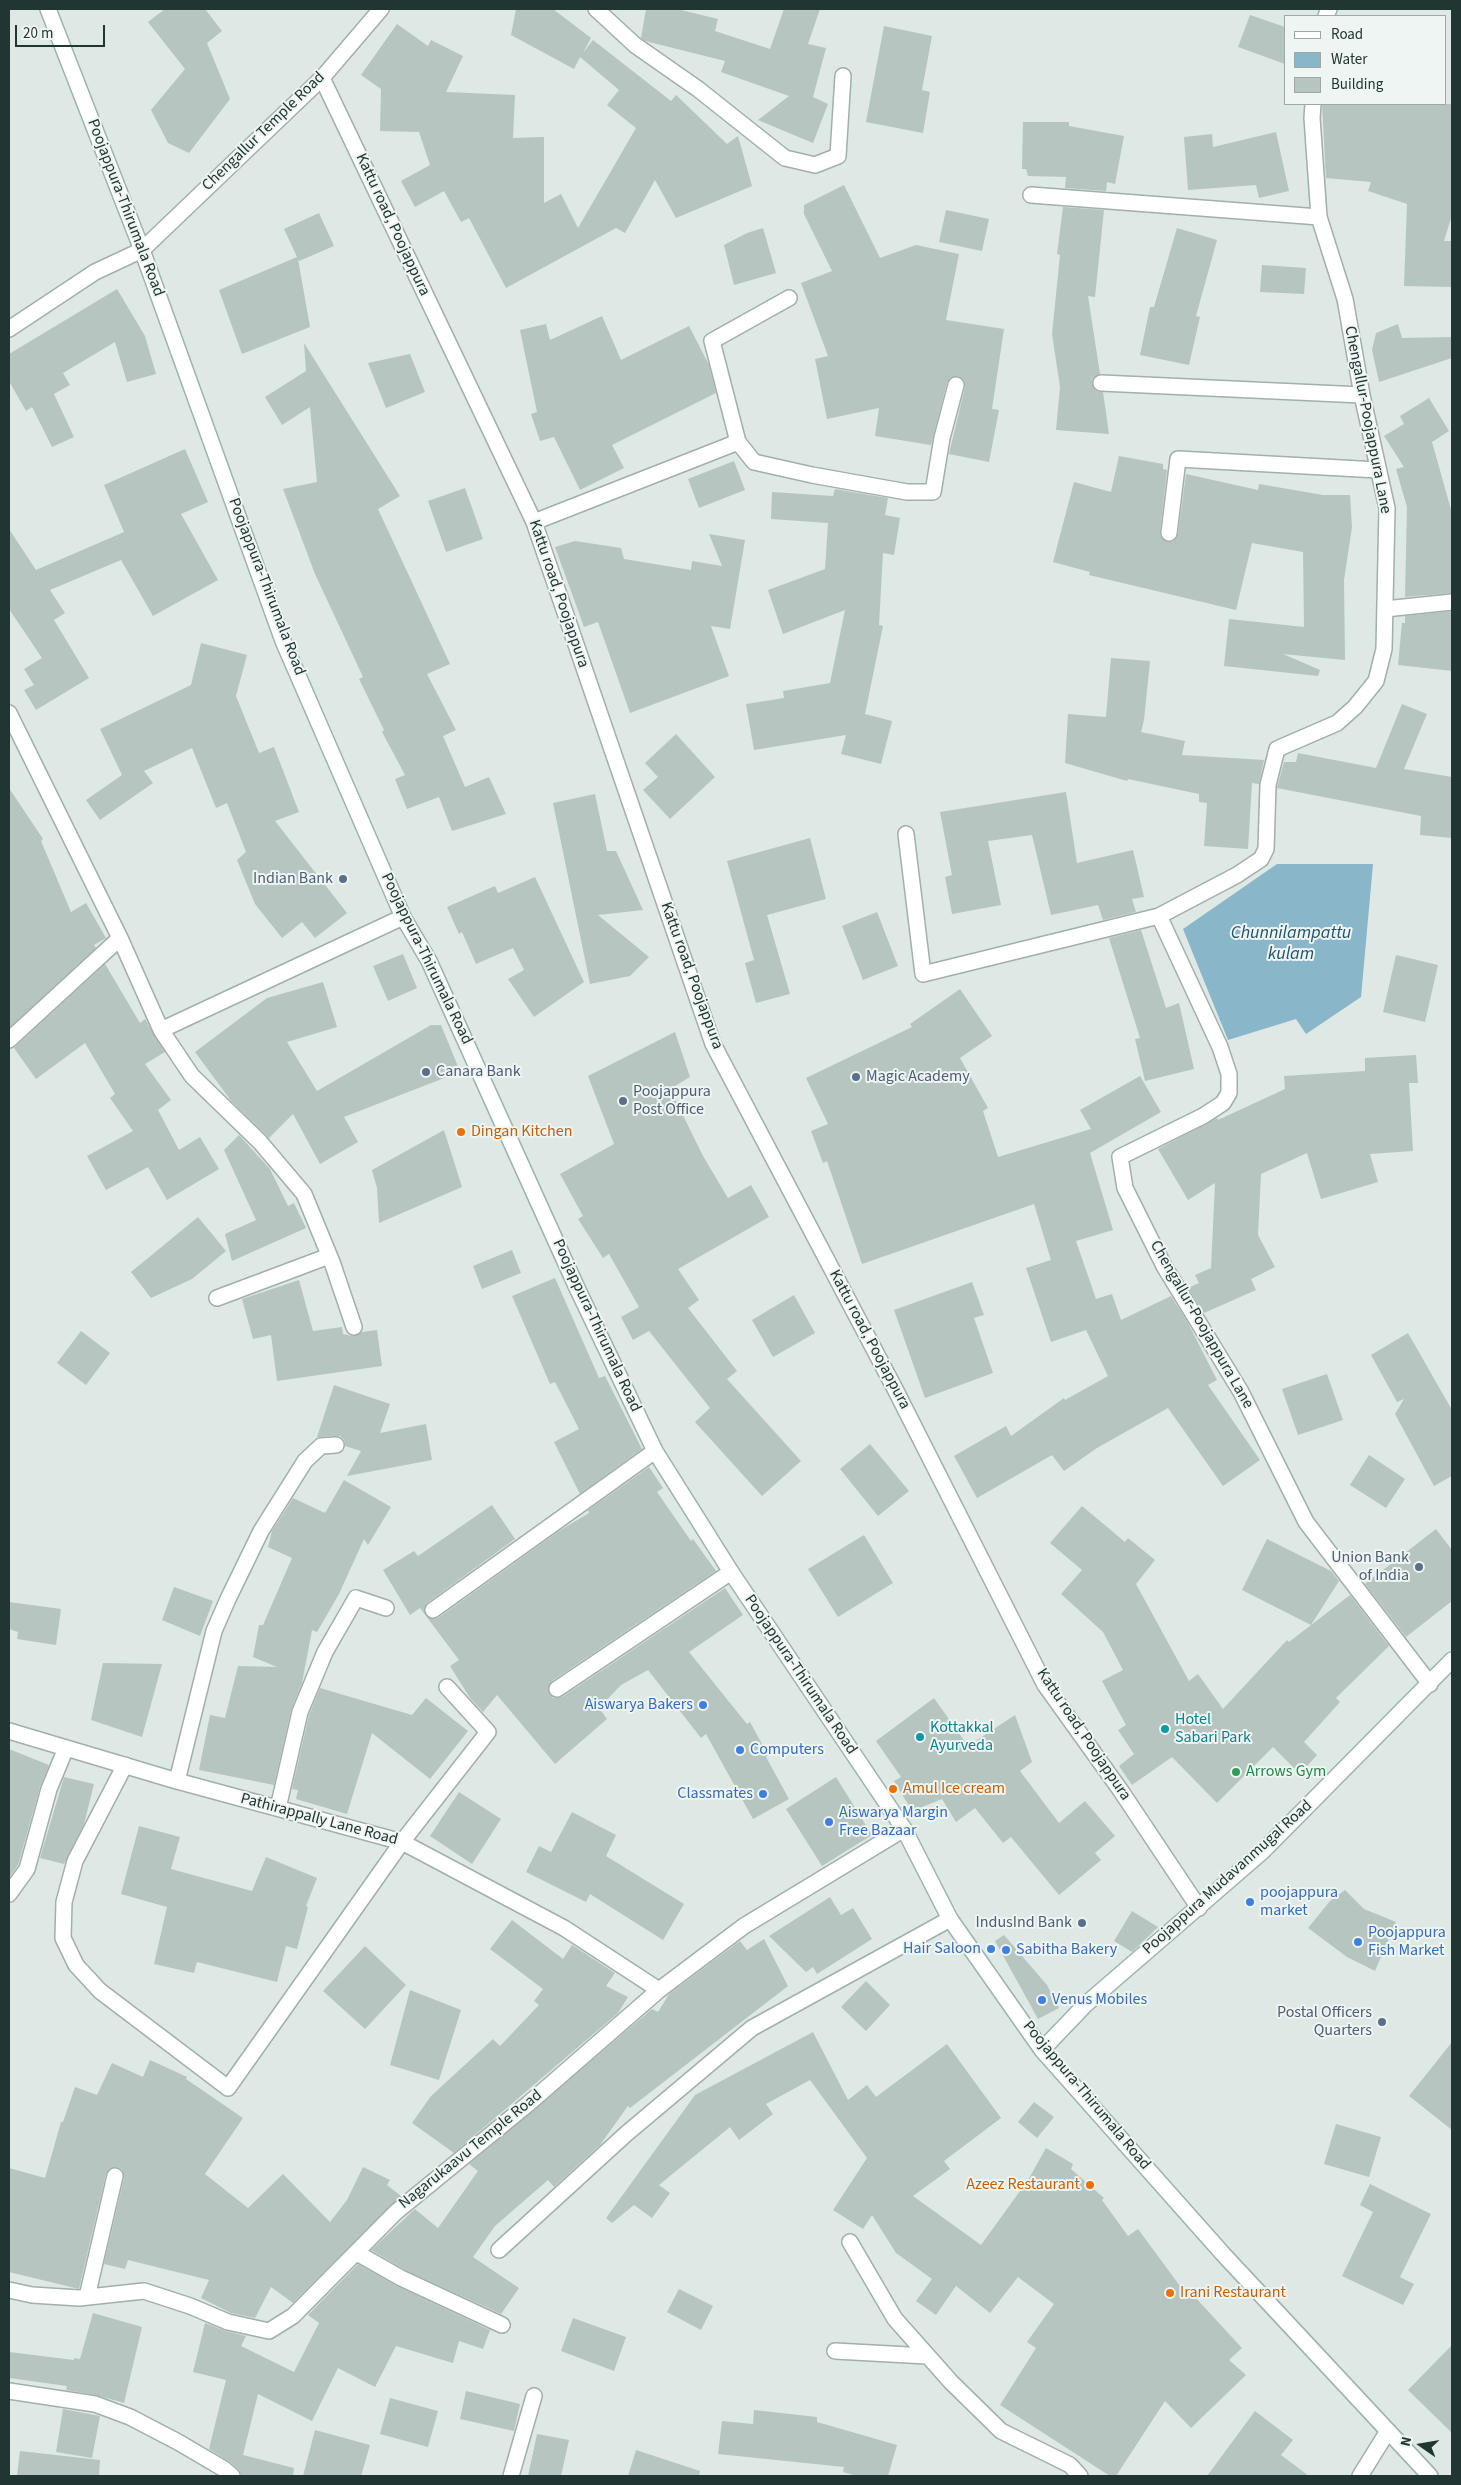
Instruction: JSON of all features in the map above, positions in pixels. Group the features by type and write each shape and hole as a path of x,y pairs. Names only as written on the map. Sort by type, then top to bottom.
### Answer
{"street":[{"name":"Poojappura-Thirumala Road","path":"48,9 142,250 283,641 403,917 429,961 578,1288 655,1451 731,1572 904,1829 950,1919 1042,2050 1223,2254 1430,2476"},
{"name":"Chengallur Temple Road","path":"9,329 95,272 142,250 322,78 380,9"},
{"path":"596,9 635,45 698,89 785,158 815,165 838,156 843,76"},
{"name":"Kattu road, Poojappura","path":"322,78 534,522 713,1044 899,1398 1045,1684 1121,1791 1198,1908"},
{"name":"Chengallur-Poojappura Lane","path":"1313,105 1312,118 1320,217 1344,298 1386,508 1384,649 1376,681 1355,707 1337,723 1277,749 1268,785 1266,849 1261,859 1237,875 1159,916 1220,1047 1229,1074 1229,1093 1223,1103 1203,1116 1120,1157 1125,1188 1164,1266 1241,1392 1306,1522 1430,1684"},
{"path":"1031,195 1320,217"},
{"path":"789,298 712,341 738,442 754,462 812,475 907,492 933,492 942,438 956,385"},
{"path":"1101,383 1362,395"},
{"path":"534,522 738,442"},
{"path":"1169,533 1178,459 1378,470"},
{"path":"1384,610 1452,602"},
{"path":"9,713 120,938 161,1030 192,1076 260,1142 304,1194 329,1256 354,1327"},
{"path":"906,834 923,974 1159,916"},
{"path":"161,1030 403,917"},
{"path":"9,1040 120,938"},
{"path":"217,1298 329,1256"},
{"path":"177,1781 214,1631 228,1599 261,1532 305,1461 321,1446 336,1445"},
{"path":"433,1610 655,1451"},
{"path":"557,1689 731,1572"},
{"path":"278,1808 300,1712 325,1652 356,1598 386,1608"},
{"name":"Poojappura Mudavanmugal Road","path":"1042,2050 1085,2005 1263,1851 1452,1660"},
{"path":"125,1765 75,1861 64,1902 63,1938 76,1965 100,1991 228,2088 402,1842 488,1732 447,1687"},
{"name":"Pathirappally Lane Road","path":"9,1731 177,1781 402,1842 564,1928 658,1990"},
{"path":"9,1894 27,1869 49,1789 66,1748"},
{"name":"Nagarukaavu Temple Road","path":"9,2290 32,2295 87,2297 144,2291 190,2306 228,2322 269,2331 293,2316 396,2212 528,2104 658,1990 744,1926 904,1829"},
{"path":"499,2250 626,2134 752,2028 950,1919"},
{"path":"87,2297 115,2176"},
{"path":"850,2242 895,2319 927,2356 1001,2431 1070,2465 1080,2476"},
{"path":"357,2253 401,2278 502,2325"},
{"path":"835,2351 927,2356"},
{"path":"9,2391 95,2404 130,2417 178,2442 224,2469 232,2476"},
{"path":"511,2476 534,2396"},
{"path":"1360,2476 1388,2430"}],"water":[{"name":"Chunnilampattu kulam","path":"1277,864 1373,864 1361,997 1306,1034 1296,1019 1228,1040 1183,929"}],"building":[{"path":"165,9 205,9 222,31 207,43 230,99 189,153 168,143 151,110 185,69 148,22"},
{"path":"516,9 553,9 591,38 583,53 593,40 671,101 676,95 727,144 738,136 752,186 676,218 655,180 625,233 616,228 506,288 469,218 461,222 444,191 415,207 401,181 430,165 419,132 380,131 381,89 361,75 397,24 428,46 431,40 463,56 446,92 515,95 513,138 544,137 544,203 561,194 578,228 636,128 607,105 619,90 580,57 574,69 511,35"},
{"path":"646,9 677,9 718,19 715,31 770,49 784,9 820,9 808,44 826,48 813,97 828,104 813,143 758,120 789,96 721,72 725,61 645,41 641,38"},
{"path":"1250,15 1284,27 1284,64 1238,47"},
{"path":"884,26 932,36 922,90 930,92 923,133 866,122"},
{"path":"1452,104 1452,215 1444,241 1452,241 1452,287 1404,286 1407,204 1368,191 1371,182 1326,178 1322,105"},
{"path":"1023,122 1069,122 1069,126 1124,136 1115,184 1107,182 1106,191 1065,188 1066,177 1028,176 1026,169 1022,169"},
{"path":"1276,132 1289,191 1259,198 1256,185 1188,190 1184,137 1212,134 1213,147"},
{"path":"844,185 880,258 916,245 959,254 946,320 1004,329 992,409 999,410 989,462 949,454 965,387 963,379 958,376 950,378 947,383 931,445 875,436 879,408 827,419 815,359 828,356 801,283 832,271 804,214 804,205"},
{"path":"1063,207 1104,210 1095,297 1088,296 1100,374 1093,378 1092,383 1096,391 1103,392 1109,434 1056,430 1060,387 1052,334 1060,255 1057,254"},
{"path":"946,210 989,219 982,251 939,242"},
{"path":"319,213 334,246 299,261 298,259 310,327 242,354 219,290 297,257 284,229"},
{"path":"763,228 776,273 734,285 724,245 747,233"},
{"path":"1177,228 1217,240 1196,316 1200,317 1189,365 1140,355 1150,307 1154,307"},
{"path":"1262,265 1306,268 1304,294 1260,292"},
{"path":"117,289 145,336 156,374 127,382 115,342 63,373 70,385 54,394 74,437 52,447 32,407 26,411 9,381 9,354"},
{"path":"602,316 621,360 689,326 709,365 716,393 612,445 624,468 580,490 554,437 540,441 531,414 537,412 520,330 546,324 550,340"},
{"path":"1398,324 1402,338 1452,337 1452,358 1379,382 1372,350 1376,333"},
{"path":"304,343 400,496 378,509 450,664 427,674 456,730 443,736 465,787 489,777 506,814 452,831 439,797 407,809 395,779 405,775 382,732 384,730 359,679 363,677 315,574 283,489 317,482 310,407 282,425 265,397 306,371"},
{"path":"410,354 425,392 386,408 368,363"},
{"path":"1429,398 1449,431 1432,442 1452,513 1452,593 1405,597 1407,507 1396,469 1404,467 1384,436 1404,424 1400,416"},
{"path":"185,449 208,502 181,514 218,580 153,616 121,560 50,590 65,613 54,620 89,678 36,710 24,690 34,685 24,669 42,658 9,609 9,529 36,570 124,532 104,485"},
{"path":"1119,456 1163,464 1163,469 1167,470 1160,532 1161,537 1167,542 1173,541 1178,534 1186,474 1258,490 1259,484 1323,495 1350,495 1352,527 1344,580 1345,660 1283,654 1320,670 1318,676 1224,666 1229,619 1304,627 1303,552 1252,543 1236,610 1089,575 1090,572 1053,562 1074,482 1111,492"},
{"path":"734,461 745,490 699,508 688,479"},
{"path":"465,488 483,539 446,552 428,501"},
{"path":"835,489 888,498 885,515 900,518 894,555 883,553 879,625 883,626 865,714 892,721 881,764 841,754 846,735 754,750 746,704 784,698 783,691 830,683 845,610 783,634 768,590 825,569 828,523 771,519 772,492 833,496"},
{"path":"709,534 745,540 730,629 711,626 729,676 630,713 598,622 584,627 555,547 575,541 621,548 624,559 691,570 692,561 722,566"},
{"path":"1452,611 1452,671 1398,665 1402,623 1405,623 1405,616"},
{"path":"201,643 247,655 236,696 259,753 274,747 299,812 275,821 347,913 315,938 302,922 282,938 255,904 237,860 246,852 227,803 216,808 192,748 144,771 153,783 100,820 86,800 122,775 100,729 191,685"},
{"path":"1111,658 1150,661 1141,732 1185,741 1182,755 1264,760 1259,784 1252,783 1248,849 1204,846 1207,803 1199,802 1199,794 1128,779 1127,781 1065,763 1068,714 1106,717"},
{"path":"1402,704 1427,714 1404,769 1452,777 1452,838 1420,835 1421,816 1277,788 1284,762 1296,762 1298,753 1376,768"},
{"path":"676,734 715,777 670,819 643,790 658,777 645,763"},
{"path":"9,788 43,839 41,841 71,912 86,903 106,938 94,945 96,948 9,1028"},
{"path":"1066,792 1077,863 1133,850 1144,897 1132,899 1136,912 1103,920 1098,905 1051,915 1032,835 988,841 1001,905 952,914 945,877 952,875 940,812"},
{"path":"595,794 607,851 616,851 643,910 598,915 649,957 630,976 590,984 553,803"},
{"path":"810,838 826,899 767,915 790,994 756,1003 745,963 754,960 727,861"},
{"path":"535,877 584,982 534,1017 508,979 524,970 513,948 476,964 462,932 459,934 447,907 495,886 498,893"},
{"path":"877,912 898,966 863,980 842,926"},
{"path":"1141,930 1166,1008 1179,1003 1194,1069 1145,1081 1135,1039 1140,1038 1109,938"},
{"path":"403,954 417,988 388,1001 373,966"},
{"path":"1396,955 1438,965 1425,1022 1383,1012"},
{"path":"105,964 140,1023 145,1019 165,1052 145,1064 171,1100 158,1110 179,1150 200,1137 219,1169 167,1200 148,1167 106,1190 87,1156 133,1131 110,1098 115,1094 85,1043 36,1079 14,1048"},
{"path":"323,982 337,1027 287,1042 317,1091 431,1025 441,1025 457,1064 457,1073 344,1117 358,1142 320,1164 293,1114 269,1138 232,1102 195,1052 267,998"},
{"path":"960,989 992,1036 960,1058 988,1108 983,1111 998,1157 1091,1129 1080,1110 1140,1076 1161,1112 1090,1153 1113,1230 1076,1241 1096,1299 1112,1294 1121,1320 1171,1296 1187,1321 1217,1380 1208,1385 1260,1460 1223,1486 1168,1408 1097,1448 1064,1471 1052,1455 977,1498 954,1456 1006,1426 1011,1436 1064,1398 1065,1400 1108,1376 1086,1330 1051,1342 1026,1268 1051,1260 1034,1204 862,1264 827,1161 823,1163 811,1131 828,1124 806,1078 912,1027 910,1024"},
{"path":"675,1032 690,1077 670,1089 703,1156 728,1198 751,1185 769,1217 678,1269 699,1300 688,1308 737,1371 727,1379 801,1461 762,1496 695,1422 710,1408 649,1331 633,1340 621,1317 639,1307 609,1254 603,1258 578,1219 583,1216 560,1174 614,1144 588,1076"},
{"path":"1416,1055 1418,1083 1409,1083 1413,1151 1370,1154 1378,1182 1321,1199 1307,1153 1261,1174 1258,1235 1275,1267 1251,1279 1256,1290 1204,1313 1188,1288 1199,1283 1195,1275 1211,1268 1215,1183 1188,1200 1158,1149 1217,1118 1218,1120 1285,1089 1284,1076 1365,1071 1365,1058"},
{"path":"444,1130 462,1187 379,1223 377,1188 372,1170"},
{"path":"239,1135 270,1169 288,1206 294,1203 306,1228 232,1261 225,1234 256,1220 224,1150"},
{"path":"198,1217 226,1251 192,1279 151,1298 131,1272"},
{"path":"512,1250 521,1273 482,1289 473,1266"},
{"path":"555,1278 599,1378 605,1376 642,1449 580,1494 554,1442 579,1429 555,1382 550,1384 512,1296"},
{"path":"299,1280 313,1331 342,1327 343,1334 353,1336 362,1332 377,1330 382,1366 277,1381 271,1335 253,1339 242,1299"},
{"path":"972,1282 984,1315 974,1318 993,1373 925,1398 894,1310"},
{"path":"794,1295 815,1333 773,1357 752,1320"},
{"path":"81,1331 110,1353 86,1385 57,1363"},
{"path":"1408,1333 1452,1410 1452,1476 1434,1486 1395,1414 1404,1399 1397,1402 1371,1355"},
{"path":"1327,1374 1343,1420 1298,1435 1282,1389"},
{"path":"334,1385 390,1404 380,1433 426,1424 432,1460 347,1476 361,1451 345,1446 344,1440 340,1436 317,1437"},
{"path":"870,1444 909,1491 878,1516 840,1469"},
{"path":"1369,1455 1405,1479 1386,1508 1350,1485"},
{"path":"649,1467 663,1488 657,1492 691,1541 693,1539 716,1571 552,1681 548,1690 553,1698 562,1697 725,1588 743,1615 689,1652 747,1724 750,1722 768,1755 766,1757 789,1799 753,1819 706,1734 701,1738 648,1670 621,1685 599,1708 607,1719 555,1764 497,1695 483,1712 470,1698 450,1666 459,1660 426,1616 433,1619 438,1618 559,1531 589,1513 588,1510"},
{"path":"344,1480 391,1507 368,1545 364,1539 339,1594 317,1632 312,1630 302,1683 291,1710 274,1785 199,1770 210,1715 225,1718 238,1666 277,1667 253,1657 259,1625 263,1625 292,1558 268,1547 272,1531 293,1498 325,1513"},
{"path":"492,1505 515,1539 427,1603 424,1610 426,1616 420,1608 410,1615 383,1570 414,1551 418,1556"},
{"path":"1082,1506 1125,1542 1128,1538 1155,1560 1136,1584 1189,1681 1198,1674 1223,1709 1287,1640 1289,1642 1350,1595 1389,1646 1336,1698 1340,1702 1304,1742 1317,1755 1300,1774 1273,1747 1217,1803 1172,1757 1132,1785 1119,1766 1134,1754 1118,1730 1126,1725 1102,1681 1123,1670 1103,1632 1061,1594 1082,1570 1050,1543"},
{"name":"Union Bank of India","path":"1436,1529 1452,1550 1452,1601 1406,1637 1365,1584"},
{"path":"864,1535 893,1583 838,1617 808,1569"},
{"path":"1267,1539 1331,1571 1339,1581 1311,1625 1242,1590"},
{"path":"174,1587 213,1601 200,1636 162,1620"},
{"path":"9,1602 61,1609 56,1645 17,1639 18,1632 9,1629"},
{"path":"103,1663 162,1664 142,1737 91,1720"},
{"path":"320,1688 412,1715 426,1698 468,1731 430,1779 372,1733 347,1814 296,1799 298,1790 292,1789 309,1715"},
{"path":"934,1698 968,1746 1015,1715 1032,1762 1020,1771 1059,1823 1085,1801 1115,1836 1095,1853 1101,1860 1059,1895 1011,1837 1003,1843 975,1808 956,1822 942,1799 912,1811 894,1781 901,1777 876,1741"},
{"path":"9,1749 49,1765 40,1787 18,1865 9,1878"},
{"path":"64,1777 94,1784 84,1824 64,1864 40,1858"},
{"name":"Aiswarya Margin Free Bazaar","path":"836,1777 872,1835 822,1866 786,1809"},
{"path":"459,1792 501,1819 472,1864 430,1836"},
{"path":"572,1812 616,1835 606,1856 684,1904 663,1940 590,1894 586,1902 526,1872 539,1846 551,1852"},
{"path":"139,1826 180,1837 171,1869 252,1891 266,1857 317,1878 306,1906 308,1907 297,1949 286,1946 277,1982 197,1962 194,1973 154,1964 167,1907 121,1894"},
{"name":"Poojappura Fish Market","path":"1345,1890 1364,1909 1396,1922 1375,1971 1347,1957 1308,1928 1330,1901"},
{"path":"830,1897 841,1915 853,1908 872,1939 817,1974 813,1967 806,1972 769,1936"},
{"path":"1132,1911 1158,1927 1132,1952 1114,1941"},
{"path":"512,1920 563,1959 572,1945 615,1973 606,1986 628,1997 618,2013 454,2153 412,2123 431,2096 493,2039 500,2046 539,2005 534,2001 543,1989 490,1949"},
{"path":"1004,1935 1047,1985 1059,2008 1038,2019 995,1941"},
{"path":"764,1939 788,1986 630,2108 628,2106 600,2145 554,2187 548,2180 495,2226 473,2257 519,2288 501,2314 405,2270 371,2250 415,2209 438,2228 478,2171 469,2164 652,2009 658,2012 669,1994 740,1941 747,1950"},
{"path":"365,1946 406,1985 365,2029 323,1991"},
{"path":"866,1981 890,2005 866,2031 841,2007"},
{"path":"410,1990 461,2010 439,2080 390,2065"},
{"path":"813,2032 848,2100 867,2085 876,2097 947,2044 1001,2118 944,2161 950,2169 913,2196 981,2245 1028,2180 1046,2148 1073,2164 1071,2169 1104,2198 1102,2200 1128,2236 1138,2229 1180,2286 1183,2284 1242,2348 1229,2360 1246,2375 1191,2428 1165,2401 1116,2476 1110,2476 1000,2405 1036,2348 1027,2342 1054,2304 1018,2277 990,2313 956,2286 936,2315 916,2301 932,2279 896,2253 872,2215 863,2229 833,2210 867,2158 810,2080 766,2104 773,2114 739,2140 730,2127 659,2185 670,2193 652,2218 634,2205 612,2223 606,2218 695,2095"},
{"path":"1452,2042 1452,2130 1409,2096"},
{"path":"150,2060 187,2077 186,2079 243,2118 205,2174 248,2208 283,2174 330,2222 347,2200 363,2167 390,2180 387,2185 401,2196 293,2303 271,2287 255,2318 231,2313 201,2298 209,2280 128,2260 125,2269 104,2264 124,2178 122,2170 117,2167 109,2169 106,2174 79,2289 9,2272 9,2168 45,2178 61,2122 63,2122 75,2087 97,2095 112,2063 143,2077"},
{"path":"1034,2102 1054,2117 1037,2138 1018,2122"},
{"path":"1336,2124 1381,2137 1369,2177 1324,2164"},
{"path":"1370,2184 1431,2214 1400,2277 1414,2284 1403,2305 1342,2276 1373,2212 1360,2205"},
{"path":"358,2264 397,2286 490,2330 483,2349 459,2341 453,2363 396,2346 375,2387 338,2368 312,2421 258,2394 243,2455 294,2468 293,2476 241,2476 238,2469 230,2462 209,2449 226,2380 193,2372 205,2323 246,2336 241,2346 294,2372 319,2323 308,2315"},
{"path":"679,2289 713,2306 701,2330 667,2312"},
{"path":"93,2313 142,2327 124,2403 96,2395 66,2390 67,2386 9,2378 9,2352 74,2360 74,2358 80,2359"},
{"path":"573,2318 626,2337 614,2371 561,2351"},
{"path":"1452,2345 1452,2433 1408,2390"},
{"path":"466,2391 520,2404 514,2431 460,2419"},
{"path":"390,2398 438,2411 428,2447 380,2434"},
{"path":"63,2409 100,2416 92,2458 56,2452"},
{"path":"754,2410 817,2417 817,2422 897,2445 888,2476 857,2476 843,2472 844,2467 718,2454 722,2421 753,2424"},
{"path":"1255,2411 1293,2440 1281,2455 1309,2476 1207,2476"},
{"path":"315,2430 370,2445 361,2476 303,2476"},
{"path":"537,2434 569,2440 561,2476 528,2476"},
{"path":"636,2450 700,2471 699,2476 628,2476"},
{"path":"20,2451 100,2460 99,2476 17,2476"}],"place":[{"name":"Indian Bank","path":"343,879"},
{"name":"Canara Bank","path":"426,1072"},
{"name":"Magic Academy","path":"856,1077"},
{"name":"Poojappura Post Office","path":"623,1101"},
{"name":"Dingan Kitchen","path":"461,1132"},
{"name":"Union Bank of India","path":"1419,1567"},
{"name":"Aiswarya Bakers","path":"703,1705"},
{"name":"Hotel Sabari Park","path":"1165,1729"},
{"name":"Kottakkal Ayurveda","path":"920,1737"},
{"name":"Computers","path":"740,1750"},
{"name":"Arrows Gym","path":"1236,1772"},
{"name":"Amul Ice cream","path":"893,1789"},
{"name":"Classmates","path":"763,1794"},
{"name":"Aiswarya Margin Free Bazaar","path":"829,1822"},
{"name":"poojappura market","path":"1250,1902"},
{"name":"IndusInd Bank","path":"1082,1923"},
{"name":"Poojappura Fish Market","path":"1358,1942"},
{"name":"Hair Saloon","path":"991,1949"},
{"name":"Sabitha Bakery","path":"1006,1950"},
{"name":"Venus Mobiles","path":"1042,2000"},
{"name":"Postal Officers Quarters","path":"1382,2022"},
{"name":"Azeez Restaurant","path":"1090,2185"},
{"name":"Irani Restaurant","path":"1170,2293"}]}
